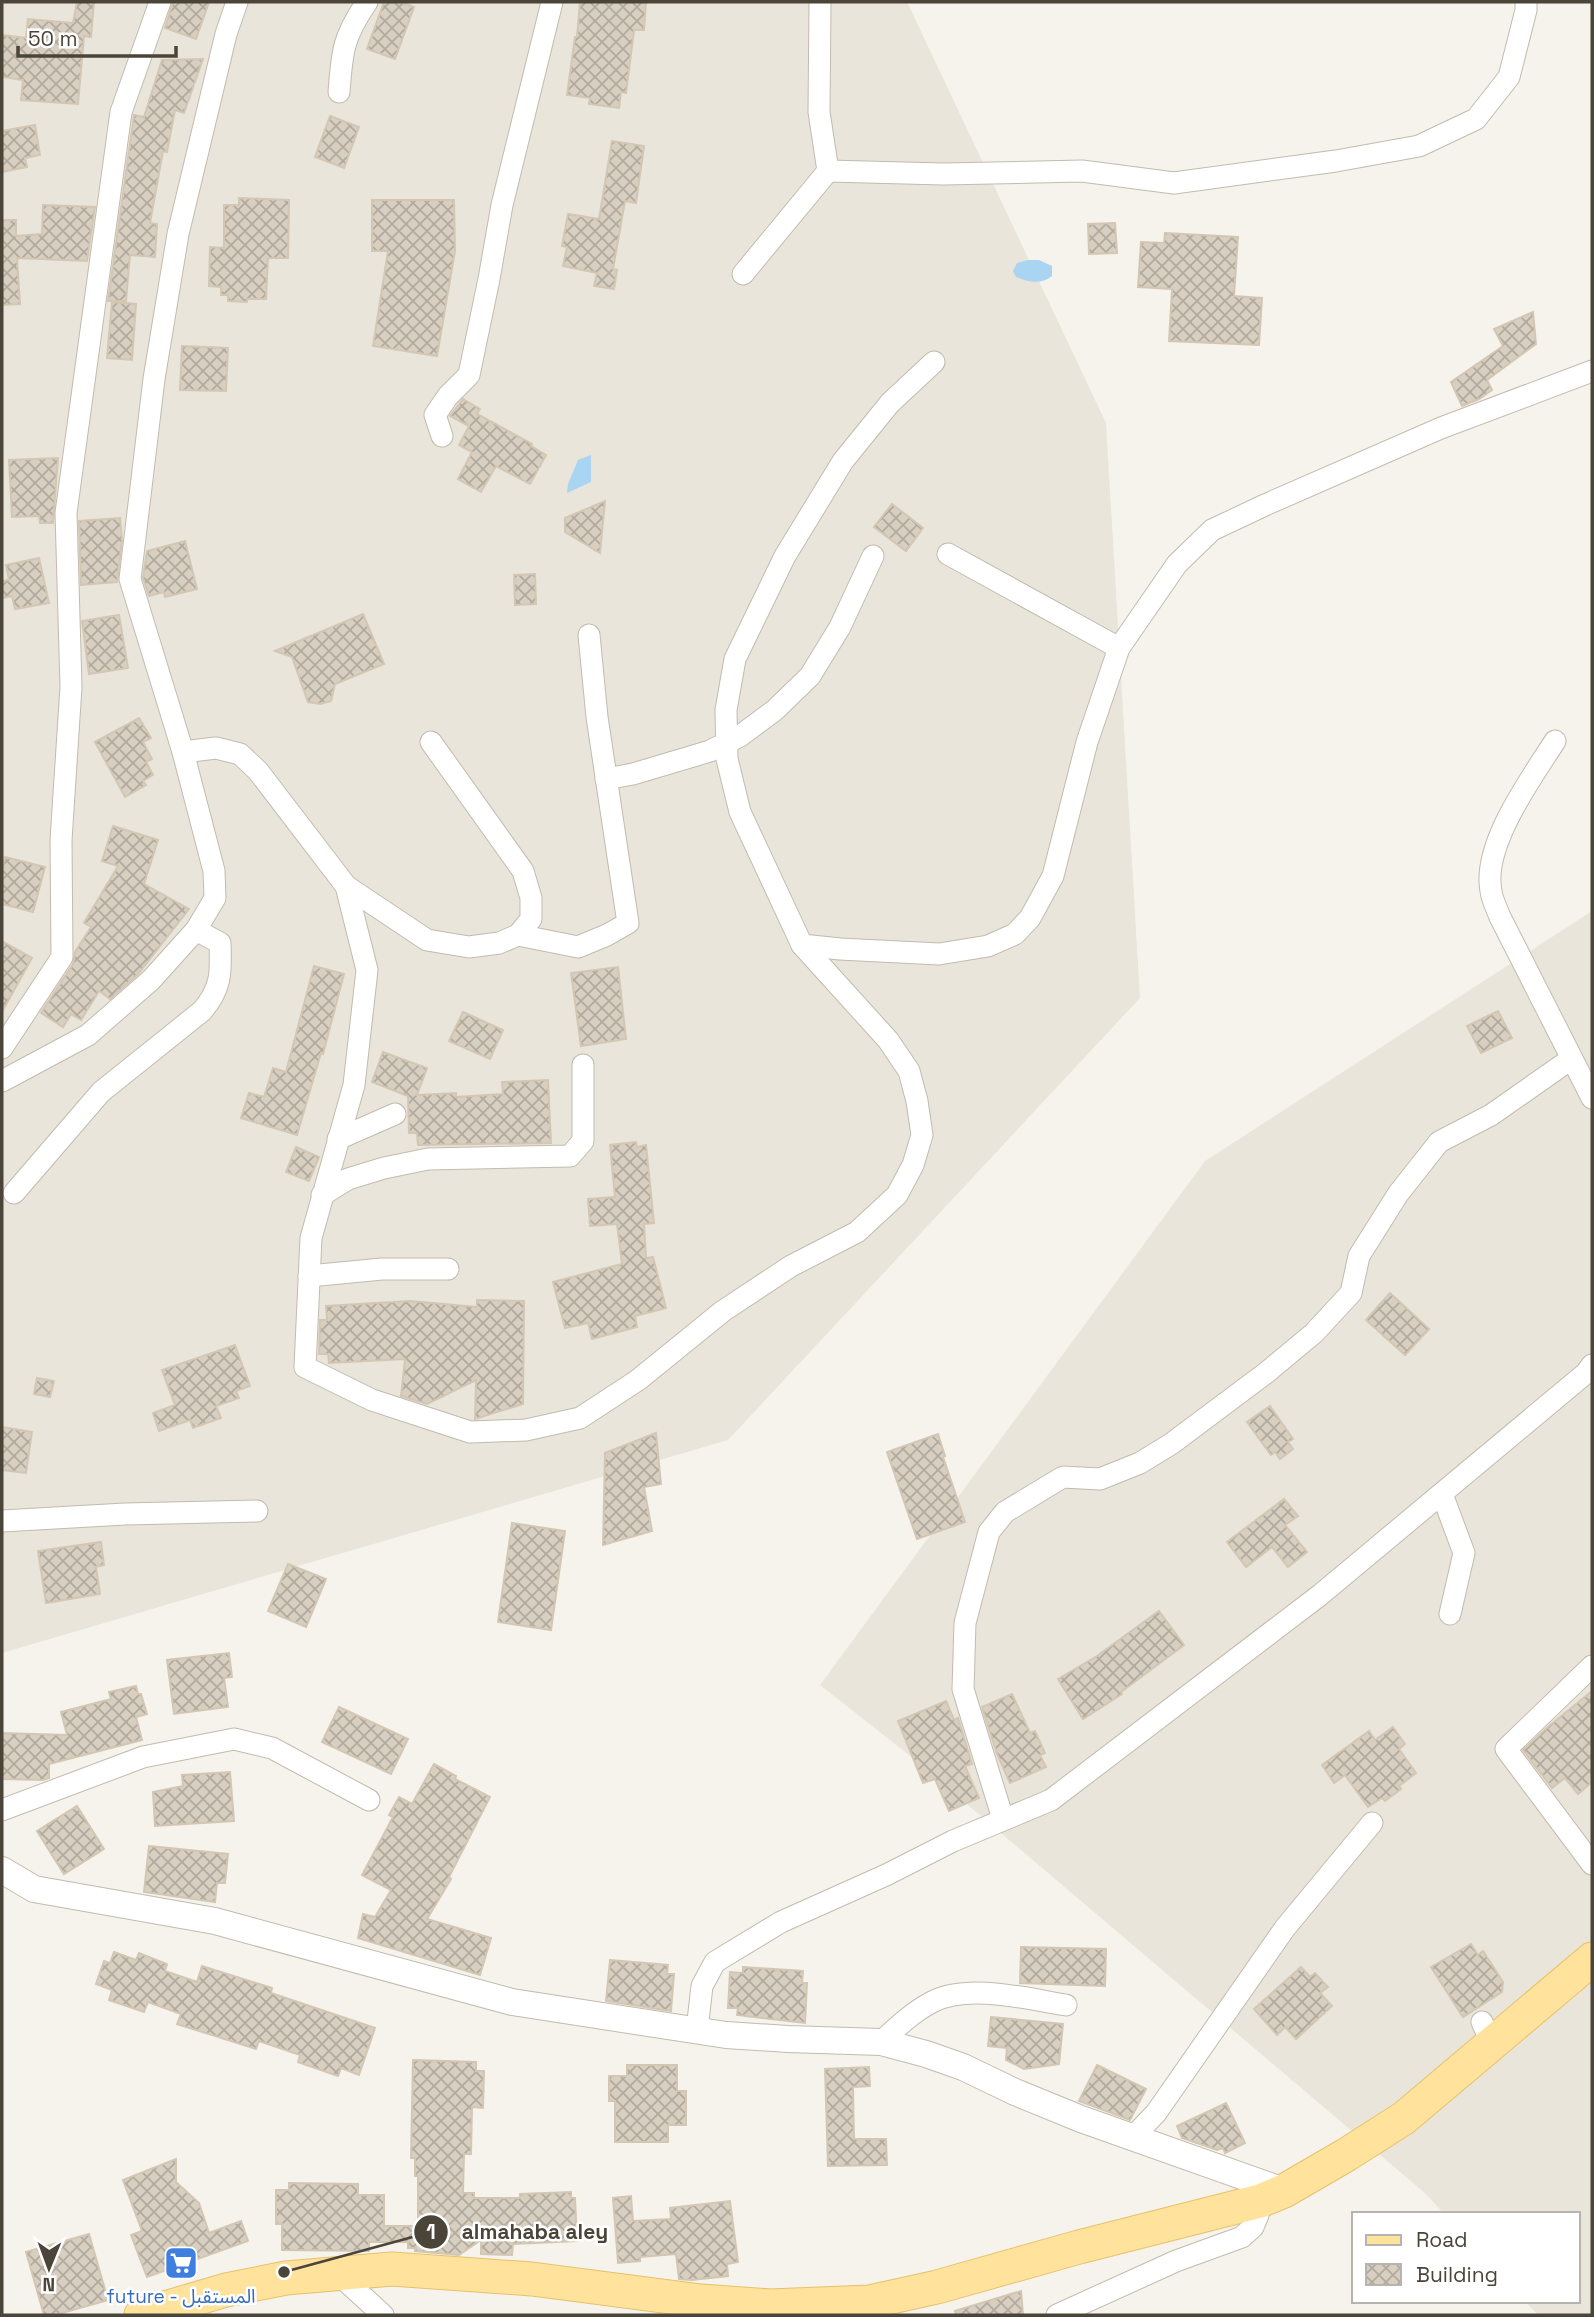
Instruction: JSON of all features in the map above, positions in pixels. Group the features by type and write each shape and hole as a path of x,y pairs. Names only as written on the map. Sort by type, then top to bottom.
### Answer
{"main road":[{"path":"141,2315 238,2288 286,2278 392,2269 532,2279 701,2301 770,2306 869,2302 937,2287 1272,2196 1346,2155 1404,2118 1487,2033 1592,1959"}],"street":[{"path":"2,1048 62,957 61,840 71,687 66,513 121,112 160,2"},
{"path":"2,1081 88,1035 151,980 197,930 215,898 214,871 183,752 130,579 154,379 178,234 226,34 237,2"},
{"path":"339,92 342,52 351,25 367,2"},
{"path":"442,436 435,415 448,396 469,375 502,205 552,2"},
{"path":"743,274 828,171 818,112 820,2"},
{"path":"828,171 943,174 1082,171 1174,183 1336,161 1419,146 1476,119 1509,77 1526,2"},
{"path":"346,886 367,970 354,1085 311,1238 305,1367 372,1400 470,1432 526,1430 580,1418 638,1380 723,1311 791,1266 856,1232 897,1195 913,1165 922,1135 917,1101 909,1071 888,1040 802,944 740,812 727,759 726,710 735,659 785,556 843,461 890,402 934,362"},
{"path":"802,944 840,949 939,954 988,946 1015,934 1030,918 1053,876 1087,742 1119,648 1177,564 1212,530 1265,505 1441,428 1592,371"},
{"path":"948,554 1119,648"},
{"path":"606,779 634,774 710,751 740,736 775,710 810,676 840,626 873,556"},
{"path":"518,935 579,947 628,923 591,667 590,635"},
{"path":"1555,741 1517,800 1498,839 1490,872 1491,891 1500,917 1592,1098"},
{"path":"183,752 216,748 240,754 258,771 346,886 427,940 469,947 499,943 518,935 531,919 531,898 523,872 431,742"},
{"path":"14,1193 101,1092 202,1011 213,998 218,987 220,943 197,930"},
{"path":"1003,1819 963,1689 965,1623 989,1532 1005,1511 1063,1476 1100,1479 1140,1463 1171,1444 1266,1373 1314,1333 1351,1293 1359,1256 1398,1194 1439,1142 1492,1115 1571,1059"},
{"path":"322,1195 348,1179 428,1159 570,1156 583,1142 583,1065"},
{"path":"338,1139 395,1114"},
{"path":"309,1276 382,1269 448,1269"},
{"path":"697,2031 702,1986 715,1962 781,1922 1003,1819 1051,1800 1320,1595 1590,1371"},
{"path":"1442,1494 1464,1553 1450,1614"},
{"path":"2,1521 125,1514 257,1511"},
{"path":"1592,1666 1506,1749 1592,1864"},
{"path":"2,1810 143,1757 234,1740 272,1748 369,1800"},
{"path":"1133,2137 1156,2113 1285,1928 1372,1823"},
{"path":"2,1870 34,1889 215,1921 512,2002 697,2031 788,2039 881,2042 963,2067 1026,2097 1133,2137 1272,2196 1253,2227 1242,2237 1176,2261 1098,2307 1057,2315"},
{"path":"881,2042 909,2016 934,2001 957,1993 1006,1995 1066,2005"},
{"path":"336,2272 383,2315"}],"shaded area":[{"path":"2,2 907,2 1106,423 1140,998 728,1440 2,1653"},
{"path":"1592,911 1592,2315 1538,2315 1527,2303 1580,2303 1580,2212 1442,2212 1426,2194 909,1755 820,1685 1205,1161"}],"water":[{"path":"1039,260 1052,266 1052,276 1034,282 1016,277 1013,271 1017,263"},
{"path":"591,455 591,482 567,493 578,460"}],"building":[{"path":"77,2 94,2 91,37 84,36 78,104 21,100 23,80 2,77 2,35 26,38 28,19 73,23"},
{"path":"173,2 209,2 196,39 165,28"},
{"path":"384,2 401,2 414,7 395,59 367,49"},
{"path":"580,2 646,2 644,30 634,30 626,93 621,92 619,108 589,104 590,98 567,95"},
{"path":"203,59 184,113 175,110 167,152 163,151 150,223 157,224 155,257 130,255 126,301 108,301 134,115 144,117 162,60"},
{"path":"330,116 359,127 344,168 315,157"},
{"path":"35,125 40,155 25,158 27,167 2,172 2,131"},
{"path":"612,141 644,146 636,203 625,201 613,269 617,270 614,289 594,286 597,273 563,266 567,247 562,246 568,214 599,219"},
{"path":"239,198 289,200 288,258 268,258 266,299 228,301 228,295 221,295 221,287 209,286 210,247 224,248 224,205 239,205"},
{"path":"372,200 454,200 455,251 437,356 373,346 388,251 372,251"},
{"path":"43,205 95,207 87,261 17,258 20,304 2,305 2,220 16,220 16,236 42,234"},
{"path":"1115,223 1117,253 1089,254 1088,224"},
{"path":"1165,233 1238,237 1234,296 1262,298 1259,345 1169,341 1172,289 1138,287 1141,242 1164,243"},
{"path":"112,302 136,304 132,360 107,358"},
{"path":"1533,312 1536,344 1487,380 1492,390 1462,406 1451,382 1503,346 1494,329"},
{"path":"182,346 228,348 226,391 180,390"},
{"path":"463,399 480,409 477,414 532,444 531,446 546,455 530,484 496,466 481,492 458,479 472,452 459,445 469,426 450,416"},
{"path":"58,458 53,523 40,523 39,516 12,517 9,460"},
{"path":"605,501 600,553 565,532 565,518"},
{"path":"892,504 923,528 906,551 874,527"},
{"path":"120,518 122,540 117,582 81,585 79,521"},
{"path":"185,541 197,589 165,597 164,592 149,596 143,578 147,551"},
{"path":"39,558 49,603 15,609 12,596 2,598 2,581 9,580 6,565"},
{"path":"535,574 536,604 515,605 514,575"},
{"path":"363,614 384,664 335,684 331,701 320,704 308,702 292,657 275,651"},
{"path":"119,615 128,668 89,674 82,621"},
{"path":"139,718 151,738 143,742 152,759 146,762 153,775 143,781 146,785 125,797 95,742"},
{"path":"113,826 158,840 144,884 189,909 138,974 110,999 99,991 81,1020 71,1014 63,1027 41,1013 73,964 75,952 91,927 84,923 118,866 102,861"},
{"path":"5,857 45,867 33,912 2,904 2,869"},
{"path":"2,941 32,958 2,1012"},
{"path":"314,966 344,974 323,1054 321,1053 297,1135 241,1118 249,1093 264,1097 273,1068 286,1072"},
{"path":"618,967 626,1039 581,1046 571,973"},
{"path":"1498,1011 1512,1038 1481,1053 1467,1026"},
{"path":"463,1012 503,1030 490,1059 449,1041"},
{"path":"383,1052 427,1068 417,1095 456,1093 456,1097 503,1094 502,1082 548,1080 551,1143 418,1145 417,1133 409,1133 408,1096 372,1082"},
{"path":"636,1142 637,1147 646,1145 654,1223 644,1224 646,1258 653,1257 666,1308 635,1316 637,1327 592,1339 588,1323 565,1328 553,1282 622,1264 617,1224 590,1226 588,1199 615,1197 610,1145"},
{"path":"296,1147 319,1157 309,1181 286,1172"},
{"path":"1390,1293 1429,1329 1405,1355 1366,1320"},
{"path":"477,1300 524,1301 523,1404 475,1419 476,1380 427,1404 401,1396 405,1359 329,1363 328,1354 319,1354 320,1320 327,1320 326,1306 410,1301 477,1307"},
{"path":"235,1345 250,1386 236,1391 239,1398 216,1406 221,1418 193,1428 190,1420 159,1431 153,1413 175,1405 162,1370"},
{"path":"37,1378 54,1381 50,1397 34,1394"},
{"path":"1270,1406 1293,1439 1288,1442 1293,1449 1280,1459 1275,1452 1271,1455 1247,1422"},
{"path":"2,1427 32,1432 26,1473 2,1470"},
{"path":"656,1433 661,1484 644,1487 652,1531 603,1545 605,1453"},
{"path":"938,1434 965,1522 917,1539 887,1452"},
{"path":"1284,1499 1298,1516 1285,1525 1307,1552 1288,1567 1272,1547 1246,1567 1227,1542"},
{"path":"512,1523 565,1531 551,1630 498,1622"},
{"path":"101,1542 104,1565 96,1567 100,1594 46,1603 38,1551"},
{"path":"288,1564 326,1579 306,1627 268,1611"},
{"path":"1159,1611 1184,1645 1121,1692 1122,1694 1083,1719 1058,1679 1097,1656"},
{"path":"229,1653 232,1677 224,1678 228,1707 174,1714 167,1660"},
{"path":"136,1686 147,1714 136,1717 142,1740 49,1764 49,1778 43,1780 2,1779 2,1733 67,1735 61,1712 111,1699 109,1692"},
{"path":"1592,1691 1592,1782 1578,1794 1565,1778 1552,1788 1523,1750"},
{"path":"1012,1694 1030,1733 1035,1731 1045,1753 1040,1755 1046,1767 1010,1783 997,1754 982,1707"},
{"path":"946,1701 954,1720 958,1718 972,1764 965,1766 979,1798 949,1811 935,1779 923,1783 898,1721"},
{"path":"339,1707 408,1739 391,1774 322,1742"},
{"path":"1393,1727 1405,1744 1399,1749 1416,1773 1385,1801 1382,1798 1368,1807 1345,1775 1334,1783 1322,1765 1369,1731 1375,1740"},
{"path":"434,1764 456,1776 455,1779 490,1797 449,1877 451,1879 427,1919 491,1938 480,1975 358,1938 363,1914 375,1917 391,1890 362,1875 393,1817 389,1815 399,1797 412,1804"},
{"path":"230,1772 234,1821 155,1826 153,1792 183,1786 182,1775"},
{"path":"77,1806 104,1849 64,1874 37,1831"},
{"path":"149,1846 228,1854 225,1883 217,1883 215,1902 144,1892"},
{"path":"1471,1944 1478,1955 1483,1951 1503,1982 1502,1992 1463,2017 1431,1967"},
{"path":"1021,1947 1106,1949 1105,1986 1020,1983"},
{"path":"114,1952 136,1960 139,1953 167,1964 165,1971 197,1982 202,1966 272,1988 271,1993 375,2028 359,2075 341,2068 338,2076 298,2062 300,2055 259,2041 256,2049 177,2024 181,2014 148,2002 144,2012 109,2000 112,1990 96,1984 104,1961 110,1963"},
{"path":"610,1960 668,1965 667,1974 674,1974 671,2011 606,2001"},
{"path":"743,1967 803,1971 802,1983 807,1983 805,2023 737,2015 738,2008 728,2008 730,1972 743,1973"},
{"path":"1301,1967 1310,1977 1315,1973 1328,1987 1320,1993 1332,2006 1296,2039 1285,2027 1277,2035 1254,2009"},
{"path":"991,2017 1063,2024 1059,2064 1024,2069 1006,2060 1007,2048 988,2046"},
{"path":"413,2060 476,2062 476,2071 484,2071 483,2108 472,2107 471,2154 464,2154 463,2193 474,2193 474,2198 520,2198 520,2194 571,2192 571,2198 575,2198 577,2241 513,2244 512,2255 481,2254 481,2240 459,2255 415,2251 415,2248 408,2248 408,2242 369,2242 369,2251 282,2250 282,2224 276,2224 276,2190 289,2190 289,2183 358,2184 358,2195 384,2195 384,2226 418,2226 418,2176 415,2176 415,2158 411,2158"},
{"path":"627,2065 677,2065 677,2091 686,2091 686,2125 668,2125 668,2142 615,2142 615,2101 609,2101 609,2076 627,2076"},
{"path":"1097,2065 1146,2089 1130,2120 1079,2101"},
{"path":"869,2067 870,2086 853,2087 854,2139 886,2139 887,2165 828,2166 825,2069"},
{"path":"1226,2103 1245,2143 1225,2153 1223,2148 1217,2150 1182,2138 1177,2126"},
{"path":"176,2159 176,2182 199,2203 209,2233 241,2221 248,2241 147,2277 131,2235 142,2231 123,2180"},
{"path":"631,2196 633,2221 671,2219 670,2208 730,2201 738,2262 727,2264 728,2276 679,2279 676,2254 640,2257 640,2261 618,2263 613,2198"},
{"path":"89,2234 108,2300 55,2315 44,2315 26,2252"},
{"path":"1021,2291 1023,2315 956,2315 955,2311"}],"place":[{"name":"future - المستقبل","path":"181,2263"},
{"name":"almahaba aley","path":"284,2272"}]}
